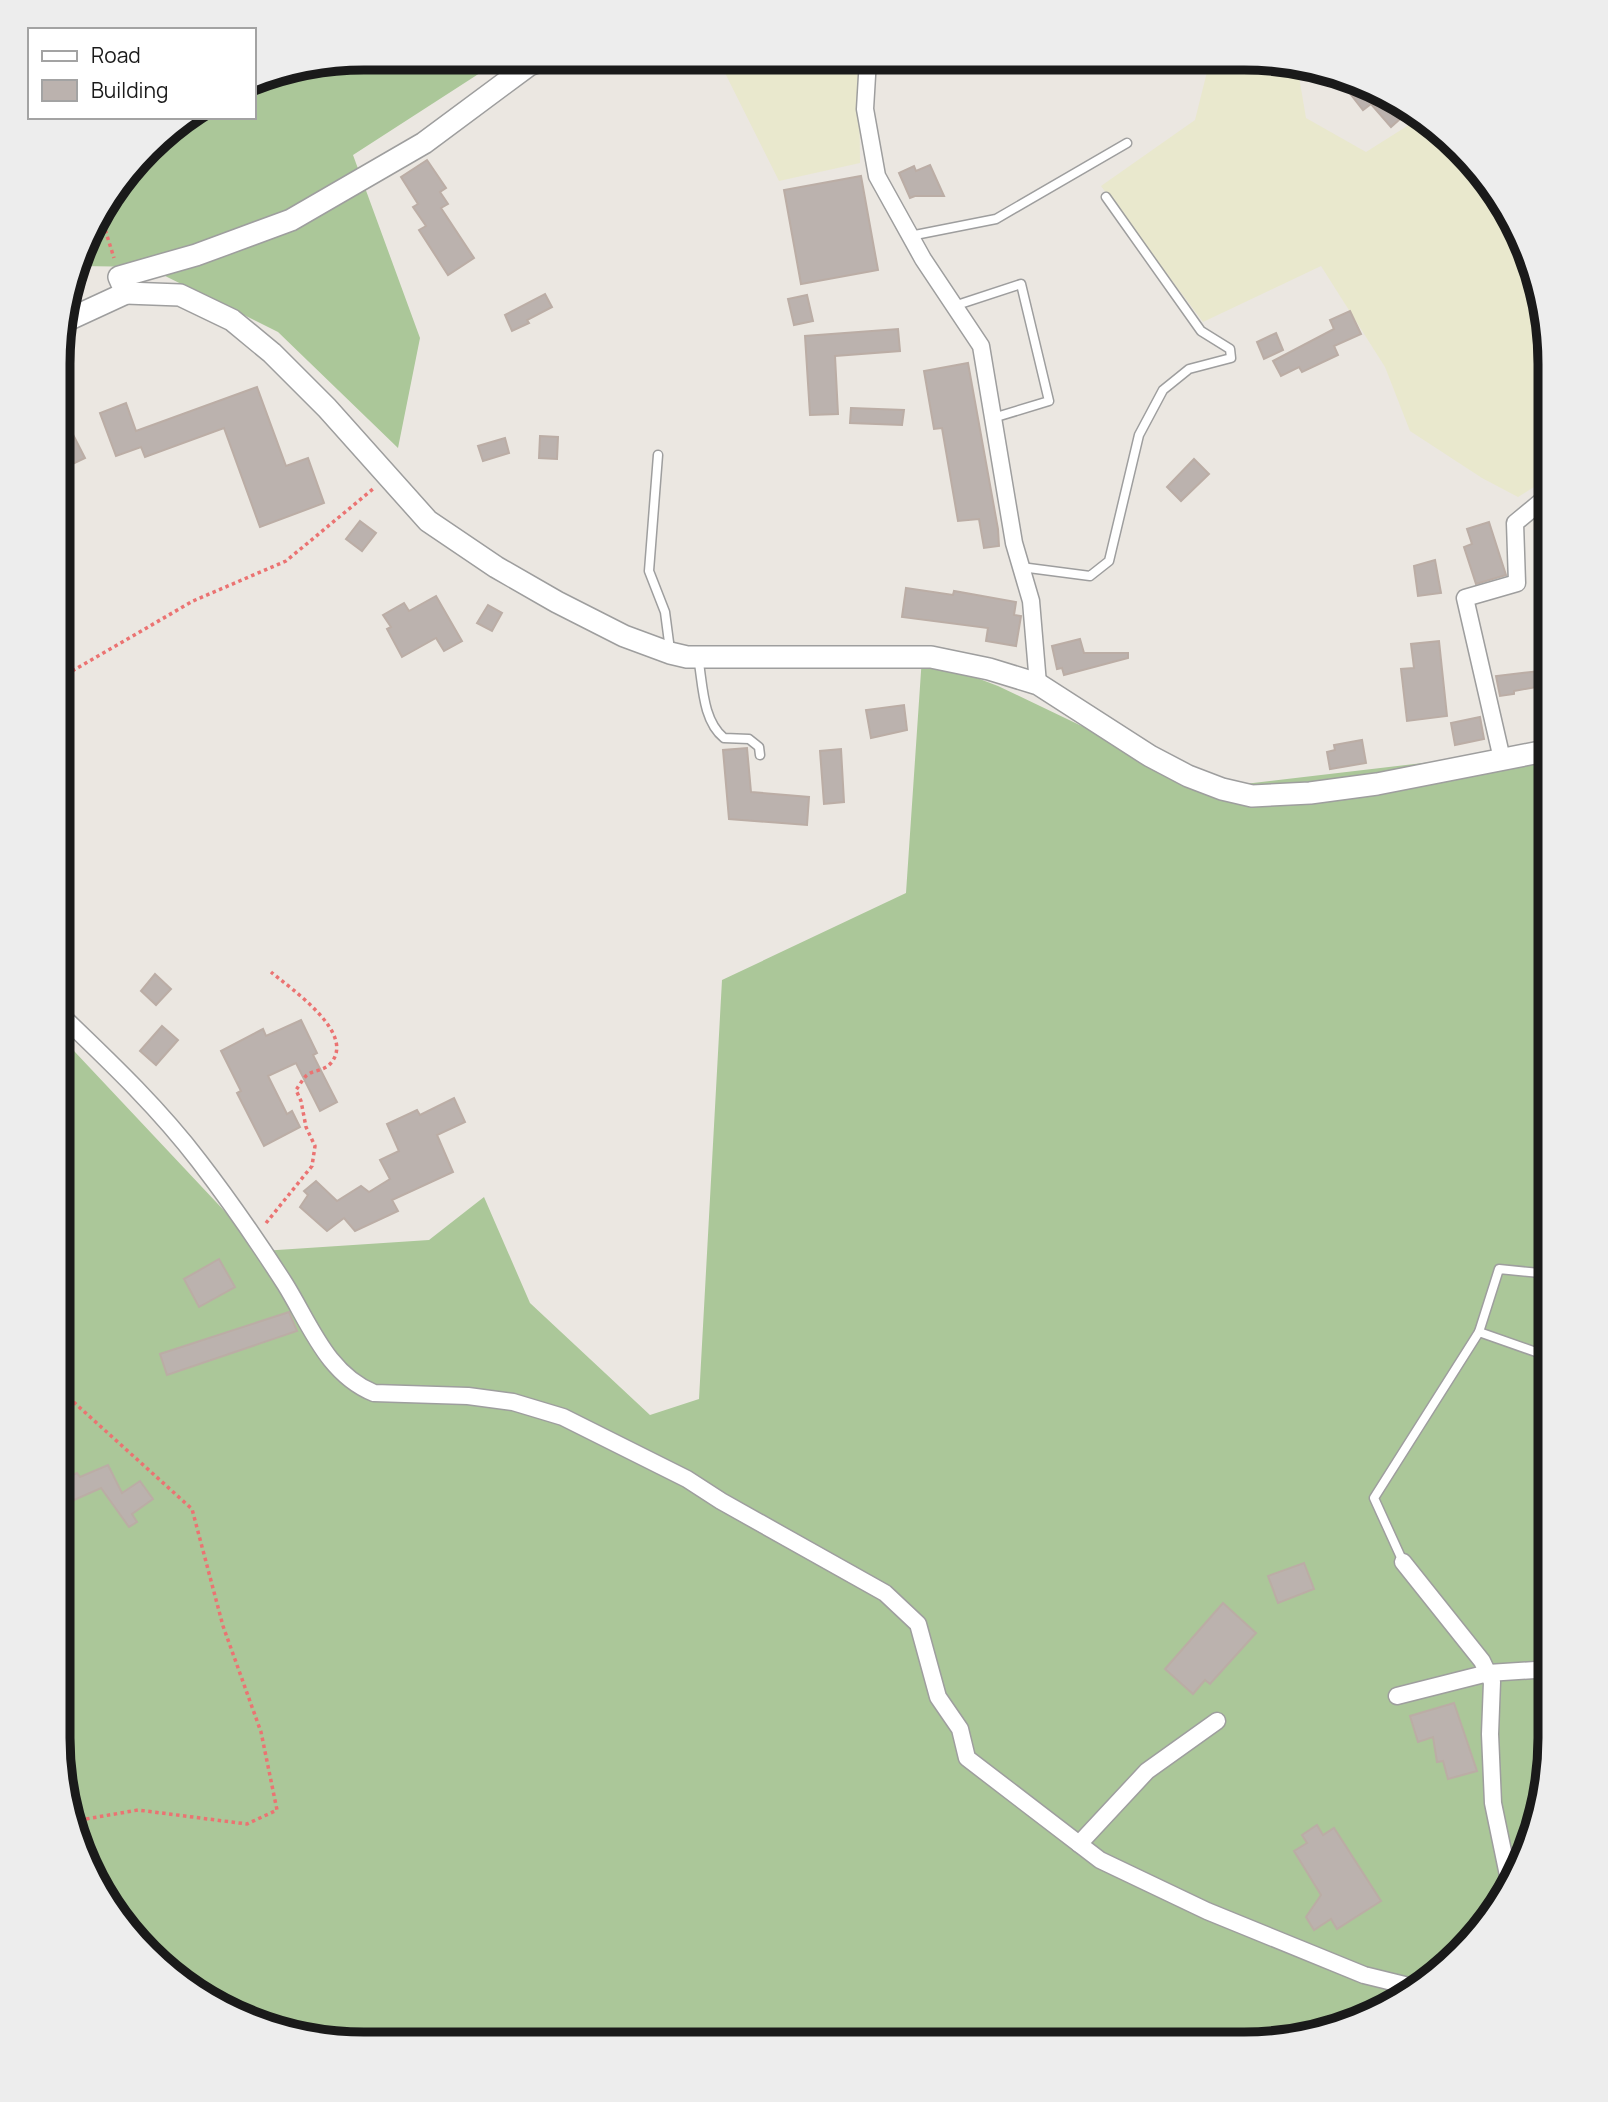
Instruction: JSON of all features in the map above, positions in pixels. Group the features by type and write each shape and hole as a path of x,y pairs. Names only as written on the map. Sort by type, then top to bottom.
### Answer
{"street":[{"path":"75,314 122,285 292,220 424,143 522,70"},
{"path":"868,70 865,109 877,176 910,236 981,346 1014,543 1031,601 1038,684"},
{"path":"122,285 180,295 232,320 272,353 327,408 428,521 496,568 624,636 670,653 698,656 932,657 989,669 1038,684 1150,756 1188,776 1222,789 1252,796 1310,793 1377,784 1538,752"},
{"path":"1503,759 1465,598 1517,583 1516,523 1538,504"},
{"path":"70,1023 140,1090 199,1161 285,1284 325,1355 360,1387 374,1393 468,1396 513,1402 563,1417 687,1479 721,1502 885,1593 918,1624 938,1697 960,1729 967,1758 1100,1860 1207,1912 1364,1975 1405,1985"},
{"path":"1404,1564 1482,1661 1492,1682 1490,1734 1493,1803 1507,1870"},
{"path":"1397,1696 1488,1674 1538,1670"},
{"path":"1079,1844 1147,1772 1217,1721"}],"lane":[{"path":"910,236 996,219 1127,143"},
{"path":"1021,567 1090,576 1110,561 1139,435 1163,390 1189,369 1231,358 1230,349 1201,331 1106,197"},
{"path":"954,306 1021,284 1049,401 993,418"},
{"path":"658,454 649,571 665,612 670,653"},
{"path":"698,656 709,719 714,730 724,738 748,739 759,747 760,755"},
{"path":"1404,1564 1374,1498 1479,1332 1499,1269 1538,1273"},
{"path":"1479,1332 1538,1353"}],"path":[{"path":"104,226 122,285"},
{"path":"70,672 193,601 286,561 388,476"},
{"path":"253,1238 312,1166 316,1146 306,1127 296,1090 306,1075 328,1067 335,1056 334,1032 313,1007 271,972"},
{"path":"70,1399 192,1508 223,1626 261,1732 277,1811 247,1824 138,1810 82,1820"}],"green space":[{"path":"364,70 478,70 480,73 353,155 420,338 398,448 278,332 147,267 87,266 100,234 119,200 156,156 200,119 256,119 256,90 306,76"},
{"path":"724,70 867,70 859,74 860,163 779,181"},
{"path":"1208,70 1283,73 1299,75 1306,118 1366,152 1413,123 1452,156 1489,200 1499,217 1516,251 1528,288 1537,344 1538,484 1518,497 1482,478 1410,431 1385,367 1321,266 1203,322 1101,186 1195,120"},
{"path":"922,657 998,686 1211,788 1538,749 1538,1738 1535,1777 1528,1814 1516,1851 1489,1902 1465,1932 1438,1959 1391,1993 1357,2010 1320,2022 1264,2031 364,2032 325,2029 288,2022 251,2010 200,1983 156,1946 119,1902 92,1851 80,1814 73,1777 70,1738 70,1047 262,1251 429,1240 484,1197 530,1303 650,1415 699,1399 722,980 906,893"}],"building":[{"path":"1346,88 1403,116 1391,127 1371,104 1363,110"},
{"path":"427,160 446,188 440,192 448,204 441,208 474,258 448,275 419,230 426,226 413,207 418,204 401,177"},
{"path":"930,165 944,196 910,198 899,173 914,166 916,171"},
{"path":"861,176 878,270 801,284 784,190"},
{"path":"545,294 552,307 512,331 505,315"},
{"path":"807,295 813,321 794,325 788,299"},
{"path":"1350,311 1361,334 1334,346 1338,355 1302,372 1299,367 1281,376 1273,361 1334,329 1330,320"},
{"path":"898,329 900,351 835,356 838,414 810,415 805,336"},
{"path":"1276,333 1283,350 1264,359 1257,342"},
{"path":"968,363 998,529 999,546 984,548 979,519 958,521 942,428 934,429 924,371"},
{"path":"257,387 286,466 308,458 324,503 260,527 224,428 145,457 141,447 116,456 100,413 126,403 136,431"},
{"path":"851,408 904,410 902,425 850,423"},
{"path":"70,429 85,458 70,465"},
{"path":"540,436 558,437 557,459 539,458"},
{"path":"505,438 509,453 483,461 478,446"},
{"path":"1194,459 1209,474 1181,501 1167,487"},
{"path":"360,521 376,533 362,551 346,539"},
{"path":"1489,522 1506,575 1476,584 1464,547 1472,544 1467,529"},
{"path":"1435,560 1441,593 1418,596 1414,566"},
{"path":"906,588 953,595 954,591 1016,602 1014,615 1021,616 1016,646 986,641 988,628 902,617"},
{"path":"436,596 462,641 444,651 436,638 402,657 387,629 391,627 383,615 404,603 409,611"},
{"path":"488,605 502,613 492,631 477,623"},
{"path":"1080,639 1084,653 1128,653 1128,658 1064,675 1062,668 1057,669 1052,646"},
{"path":"1439,641 1447,716 1407,721 1401,669 1414,668 1411,644"},
{"path":"1538,671 1538,687 1500,696 1496,676"},
{"path":"904,705 907,730 871,738 866,710"},
{"path":"1480,717 1484,739 1455,745 1451,723"},
{"path":"1362,740 1366,763 1330,769 1327,752 1335,750 1334,745"},
{"path":"747,748 751,792 809,797 807,825 729,819 723,750"},
{"path":"841,749 844,802 824,804 820,751"},
{"path":"155,974 171,989 156,1005 141,991"},
{"path":"301,1020 317,1053 313,1055 337,1102 320,1111 296,1063 268,1076 287,1114 292,1111 300,1127 264,1146 237,1093 241,1091 221,1051 263,1029 266,1036"},
{"path":"162,1026 178,1040 156,1065 140,1051"},
{"path":"454,1098 465,1122 437,1135 453,1172 392,1200 398,1211 355,1231 344,1218 327,1231 300,1207 308,1195 304,1191 316,1181 337,1201 361,1186 369,1192 390,1179 380,1160 399,1151 387,1124 417,1110 420,1115"},
{"path":"219,1259 235,1287 199,1307 184,1279"},
{"path":"289,1312 297,1331 167,1375 160,1354"},
{"path":"108,1465 122,1493 140,1481 153,1499 132,1514 137,1522 129,1527 101,1488 72,1501 70,1476 77,1473 80,1477"},
{"path":"1304,1563 1314,1589 1278,1603 1268,1576"},
{"path":"1223,1603 1256,1633 1210,1684 1205,1680 1193,1694 1165,1669"},
{"path":"1454,1703 1477,1771 1448,1779 1443,1761 1437,1762 1433,1737 1418,1742 1410,1716"},
{"path":"1317,1825 1323,1835 1334,1828 1381,1901 1337,1929 1331,1919 1314,1930 1306,1917 1321,1895 1294,1851 1307,1843 1302,1835"}]}
